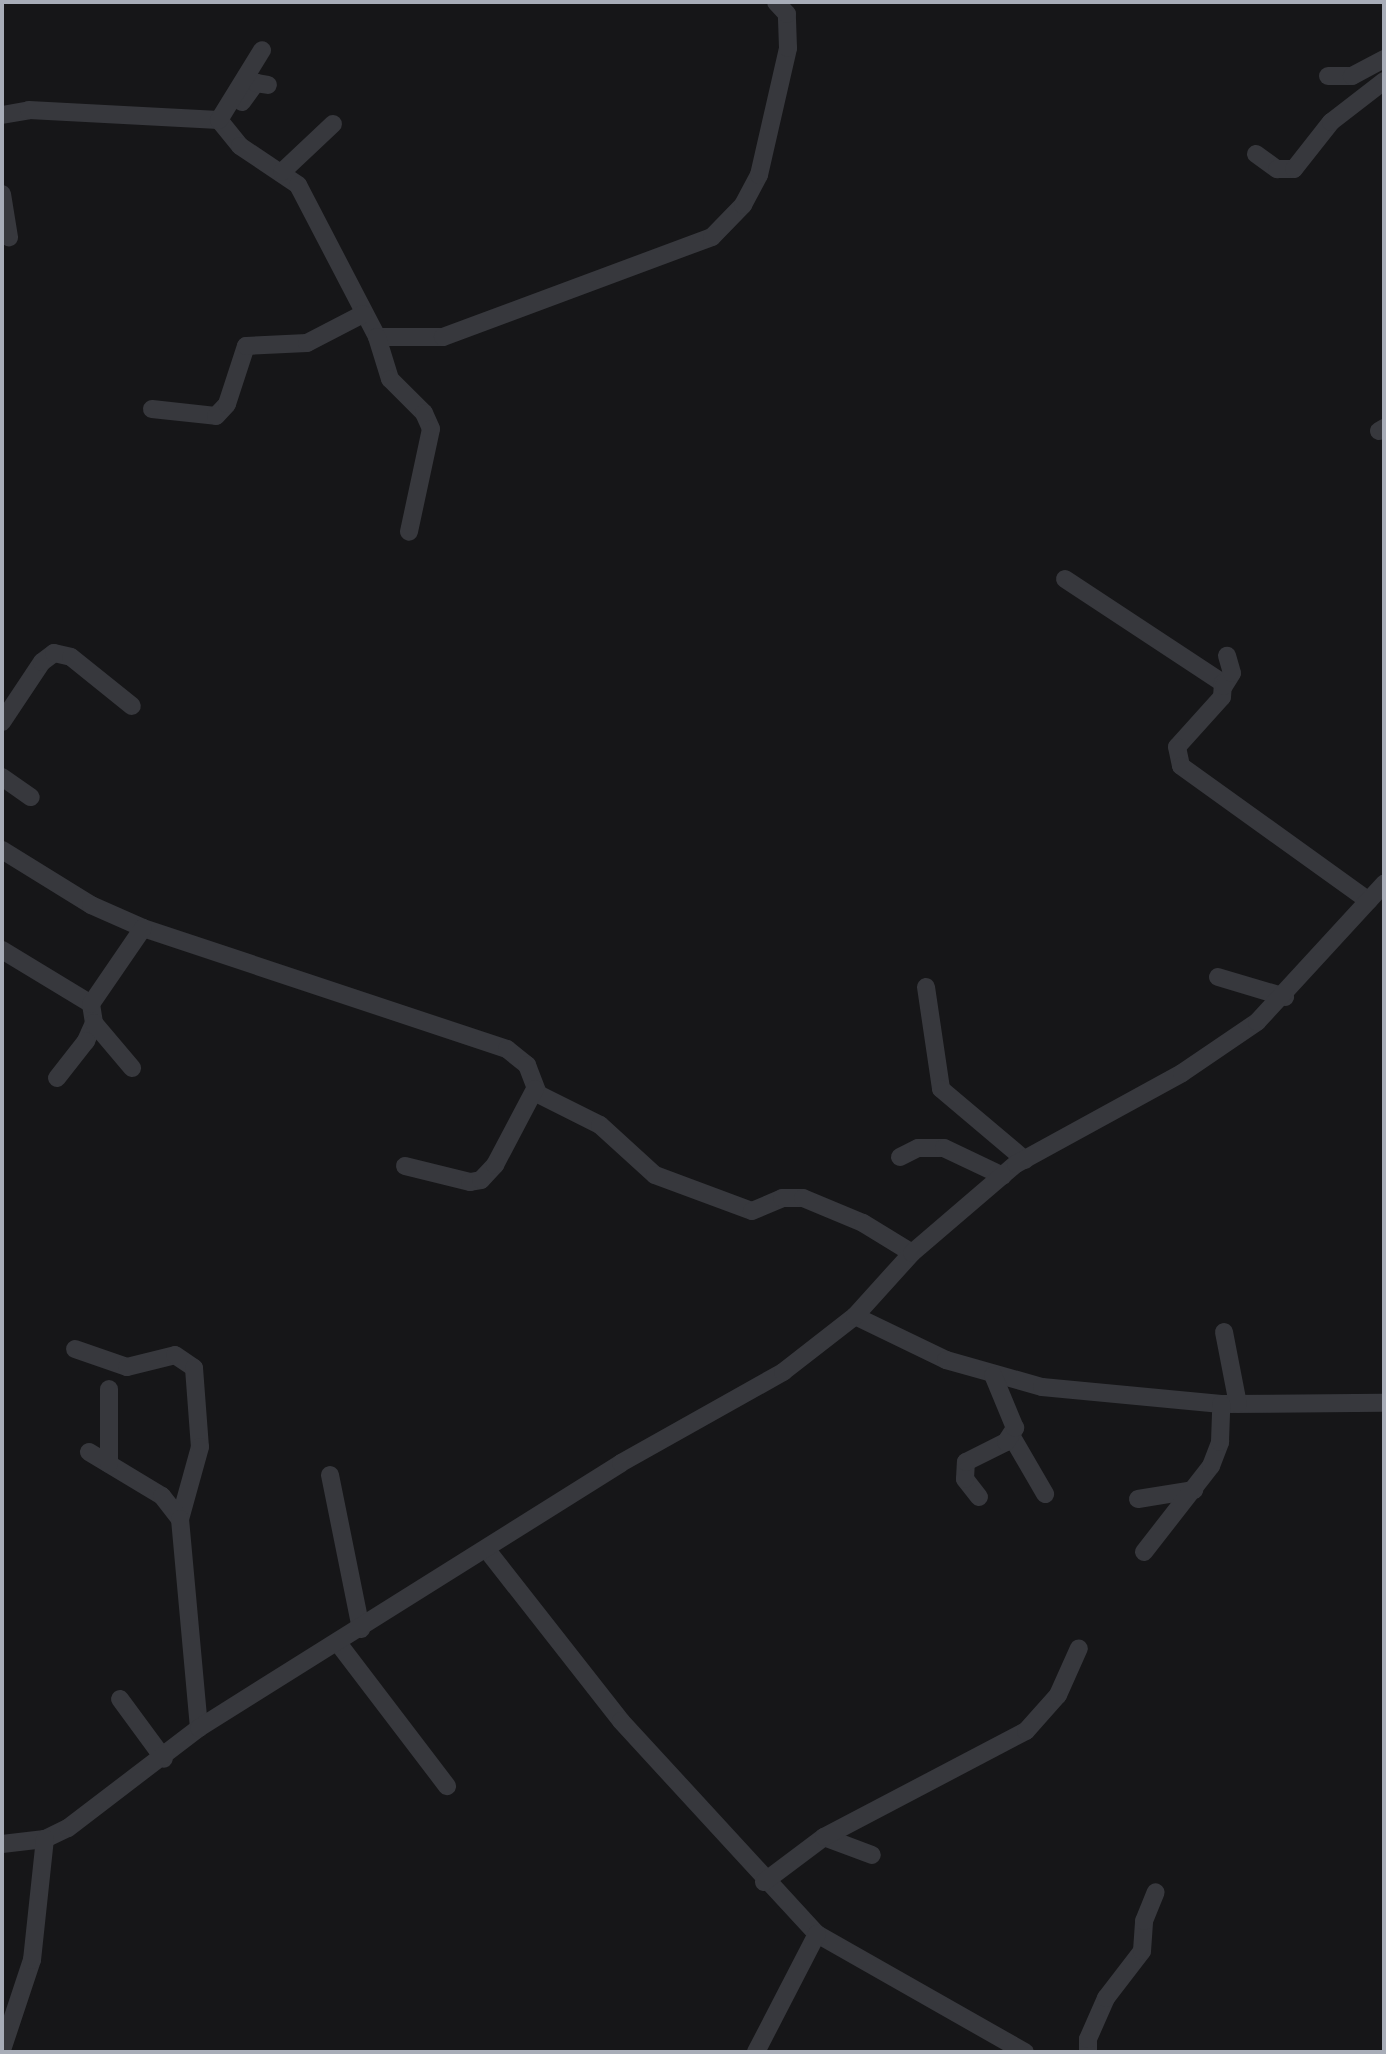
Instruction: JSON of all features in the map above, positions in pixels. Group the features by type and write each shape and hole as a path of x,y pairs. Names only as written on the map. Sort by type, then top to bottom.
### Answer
{"street":[{"path":"377,337 425,340 460,333 712,237 743,205 760,175 788,48 787,13 776,2"},
{"path":"224,113 262,50"},
{"path":"1328,76 1352,76 1384,59"},
{"path":"1256,154 1277,169 1294,169 1331,122 1384,81"},
{"path":"2,115 29,110 224,113 245,100 256,83 268,86"},
{"path":"224,113 240,146 298,185 377,337 390,379 424,413 430,429 409,533"},
{"path":"282,172 333,124"},
{"path":"2,194 9,237"},
{"path":"152,409 216,416 227,404 246,346 307,344 363,314"},
{"path":"1065,579 1224,686"},
{"path":"2,722 42,662 54,653 71,657 132,706"},
{"path":"1227,656 1231,673 1222,697 1177,747 1177,761 1370,901"},
{"path":"2,777 31,797"},
{"path":"2,850 91,905 143,928 507,1049 527,1065 535,1089 600,1125 654,1175 752,1211 782,1198 803,1198 863,1223 912,1253"},
{"path":"2,1844 46,1839 164,1759 198,1728 361,1629 621,1463 783,1372 855,1316 912,1253 1003,1176 1025,1160 1182,1073 1284,997 1384,884"},
{"path":"132,1068 94,1023 91,1004 143,928"},
{"path":"2,950 91,1004"},
{"path":"1218,977 1284,997"},
{"path":"926,987 942,1089 1025,1160"},
{"path":"57,1078 79,1052 94,1023"},
{"path":"405,1166 470,1182 487,1177 535,1089"},
{"path":"900,1157 918,1148 944,1147 1003,1176"},
{"path":"855,1316 946,1360 1042,1387 1230,1404 1384,1403"},
{"path":"1144,1552 1194,1490 1217,1454 1230,1404 1224,1332"},
{"path":"75,1349 127,1367 175,1355 194,1368 200,1447 180,1519 198,1728"},
{"path":"993,1375 1015,1424 1012,1437 1045,1494"},
{"path":"109,1388 109,1464"},
{"path":"979,1497 965,1479 966,1462 1012,1437"},
{"path":"89,1452 168,1501 180,1519"},
{"path":"330,1475 361,1629"},
{"path":"1138,1499 1194,1490"},
{"path":"487,1550 621,1721 764,1882 817,1934 1025,2052"},
{"path":"338,1643 447,1786"},
{"path":"764,1882 824,1837 1026,1731 1054,1701 1079,1648"},
{"path":"120,1699 164,1759"},
{"path":"824,1837 872,1855"},
{"path":"3,2047 32,1960 46,1839"},
{"path":"1088,2052 1090,2031 1106,1998 1142,1951 1144,1921 1156,1892"},
{"path":"756,2052 817,1934"}]}
